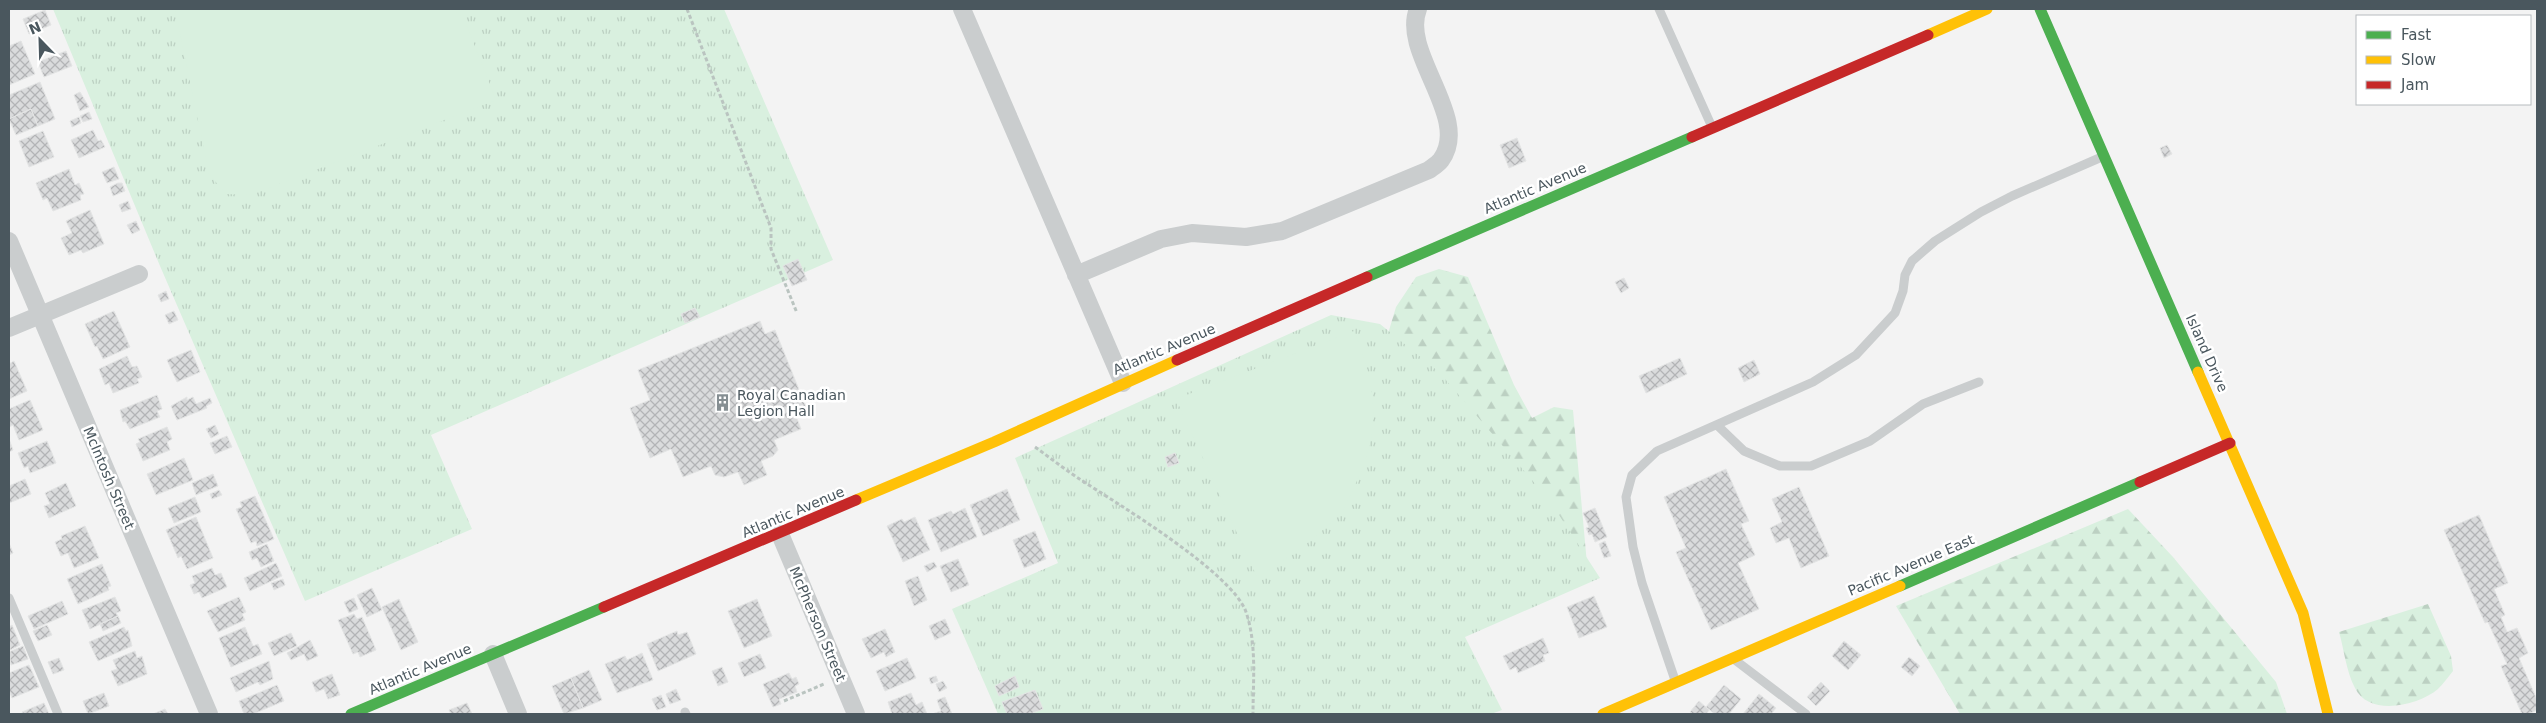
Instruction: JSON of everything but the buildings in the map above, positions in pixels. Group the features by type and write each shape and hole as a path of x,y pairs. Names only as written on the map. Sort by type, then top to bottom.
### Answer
{"street":[{"path":"962,9 1123,383"},
{"path":"1076,275 1161,239 1192,233 1246,237 1282,232 1429,170 1441,160 1447,145 1448,131 1441,102 1418,42 1414,25 1418,9"},
{"name":"Atlantic Avenue","path":"351,714 780,534 1123,383 1987,9"},
{"name":"Island Drive","path":"2040,9 2304,613 2328,714"},
{"name":"McIntosh Street","path":"9,242 209,714"},
{"path":"9,328 139,274"},
{"name":"Pacific Avenue East","path":"1603,714 2230,443"},
{"name":"McPherson Street","path":"780,534 856,714"},
{"path":"493,654 518,714"}],"lane":[{"path":"1659,9 1712,128"},
{"path":"1676,683 1642,583 1633,547 1626,497 1632,475 1657,451 1813,382 1856,355 1894,314 1905,275 1912,261 1935,241 1981,212 2012,196 2104,156"},
{"path":"1717,425 1744,451 1780,466 1810,466 1870,440 1923,404 1979,382"},
{"path":"9,598 58,714"},
{"path":"1733,658 1806,714"}],"path":[{"path":"687,9 771,228 771,249 797,313"},
{"path":"1014,432 1179,546 1209,570 1240,601 1246,612 1252,644 1253,714"},
{"path":"784,701 824,684"}],"green space":[{"path":"53,9 724,9 833,260 431,435 472,529 305,601 160,266"},
{"path":"175,9 453,9 464,19 496,100 251,195 226,194 209,174"},
{"path":"1439,269 1468,277 1514,385 1532,418 1554,407 1573,410 1588,575 1384,347 1396,307 1416,277"},
{"path":"1331,315 1380,324 1439,372 1550,501 1600,578 1465,637 1502,710 1491,714 998,714 952,609 1058,563 1015,458"},
{"path":"1354,331 1362,351 1372,389 1373,427 1364,465 1345,506 1332,522 1301,547 1257,577 1176,399"},
{"path":"2128,509 2173,557 2276,682 2287,714 1960,714 1896,606"},
{"path":"2428,604 2451,656 2453,671 2438,689 2419,700 2394,706 2382,706 2371,703 2362,697 2355,688 2349,674 2339,632"}],"traffic: fast":[{"path":"2040,9 2198,372"},
{"path":"1367,277 1692,137"},
{"path":"1900,586 2140,482"},
{"path":"351,714 604,607"}],"traffic: slow":[{"path":"1928,35 1987,9"},
{"path":"856,500 994,442 1177,360"},
{"path":"2198,372 2303,613 2328,714"},
{"path":"1603,714 1900,586"}],"traffic: jam":[{"path":"1692,137 1928,35"},
{"path":"1177,360 1367,277"},
{"path":"2140,482 2230,443"},
{"path":"604,607 856,500"}],"place":[{"name":"Royal Canadian Legion Hall","path":"723,403"}]}
